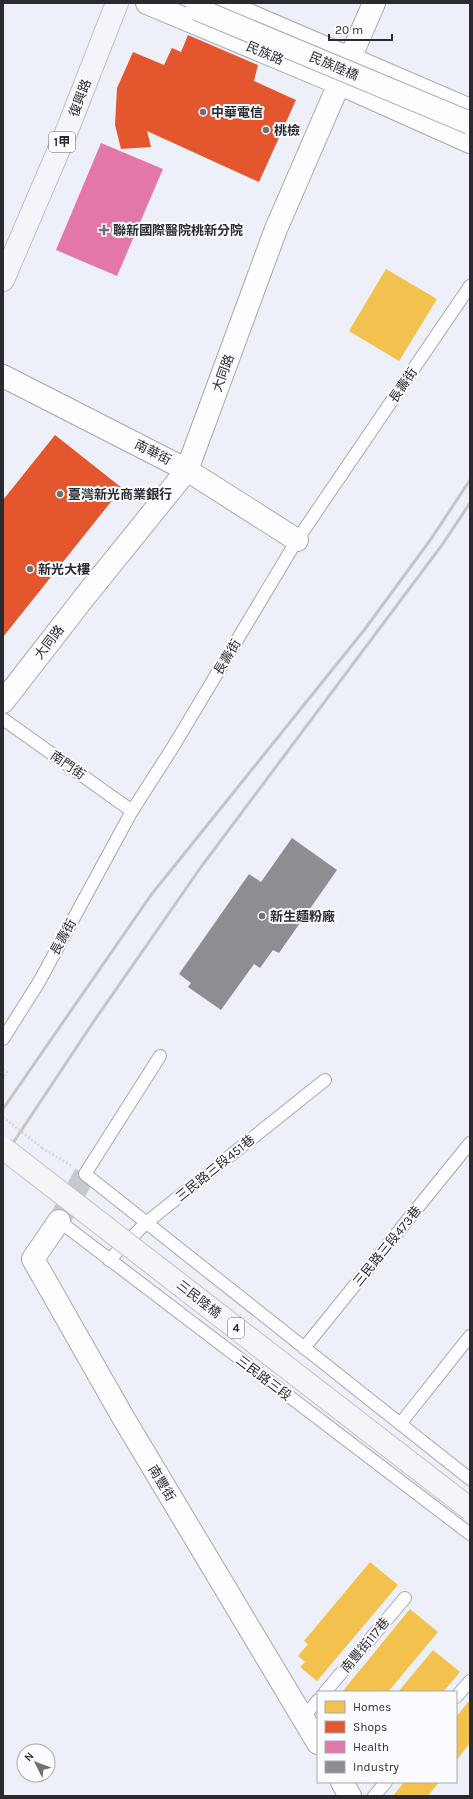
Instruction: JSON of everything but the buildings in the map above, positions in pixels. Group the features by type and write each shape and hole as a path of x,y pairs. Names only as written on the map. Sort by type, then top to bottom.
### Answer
{"main road":[{"name":"復興路","path":"3,280 66,133 117,3"},
{"name":"三民陸橋","path":"3,1148 470,1509"}],"street":[{"name":"民族路","path":"147,3 338,83 470,142"},
{"path":"221,3 470,110"},
{"name":"大同路","path":"3,702 83,599 187,470 276,229 338,83 374,3"},
{"name":"民族陸橋","path":"197,9 470,123"},
{"name":"南華街","path":"3,376 187,470 297,540"},
{"name":"南豐街","path":"59,1221 33,1259 124,1418 317,1741"},
{"path":"343,1783 350,1796"}],"lane":[{"name":"長壽街","path":"3,1039 39,982 132,811 174,747 297,540 470,286"},
{"name":"南門街","path":"3,719 132,811"},
{"path":"160,1056 85,1174 470,1479"},
{"name":"三民路三段451巷","path":"109,1260 146,1223 325,1080"},
{"name":"三民路三段473巷","path":"304,1348 470,1143"},
{"name":"三民路三段","path":"59,1221 470,1534"},
{"path":"400,1424 470,1336"},
{"name":"南豐街117巷","path":"326,1691 404,1598"},
{"path":"457,1697 470,1681"},
{"path":"303,1718 317,1701"},
{"path":"374,1796 385,1783"}],"path":[{"path":"3,1069 7,1072 3,1078"},
{"path":"3,1117 42,1148 68,1164"}],"tunnel":[{"path":"59,1221 85,1174"}],"railway":[{"path":"3,1109 151,895 365,629 431,539 470,480"},
{"path":"3,1158 94,1021 201,867 442,545 470,503"}],"place":[{"name":"中華電信","path":"203,112"},
{"name":"桃檢","path":"266,130"},
{"name":"聯新國際醫院桃新分院","path":"104,230"},
{"name":"臺灣新光商業銀行","path":"60,494"},
{"name":"新光大樓","path":"30,569"},
{"name":"新生麵粉廠","path":"262,916"}]}
